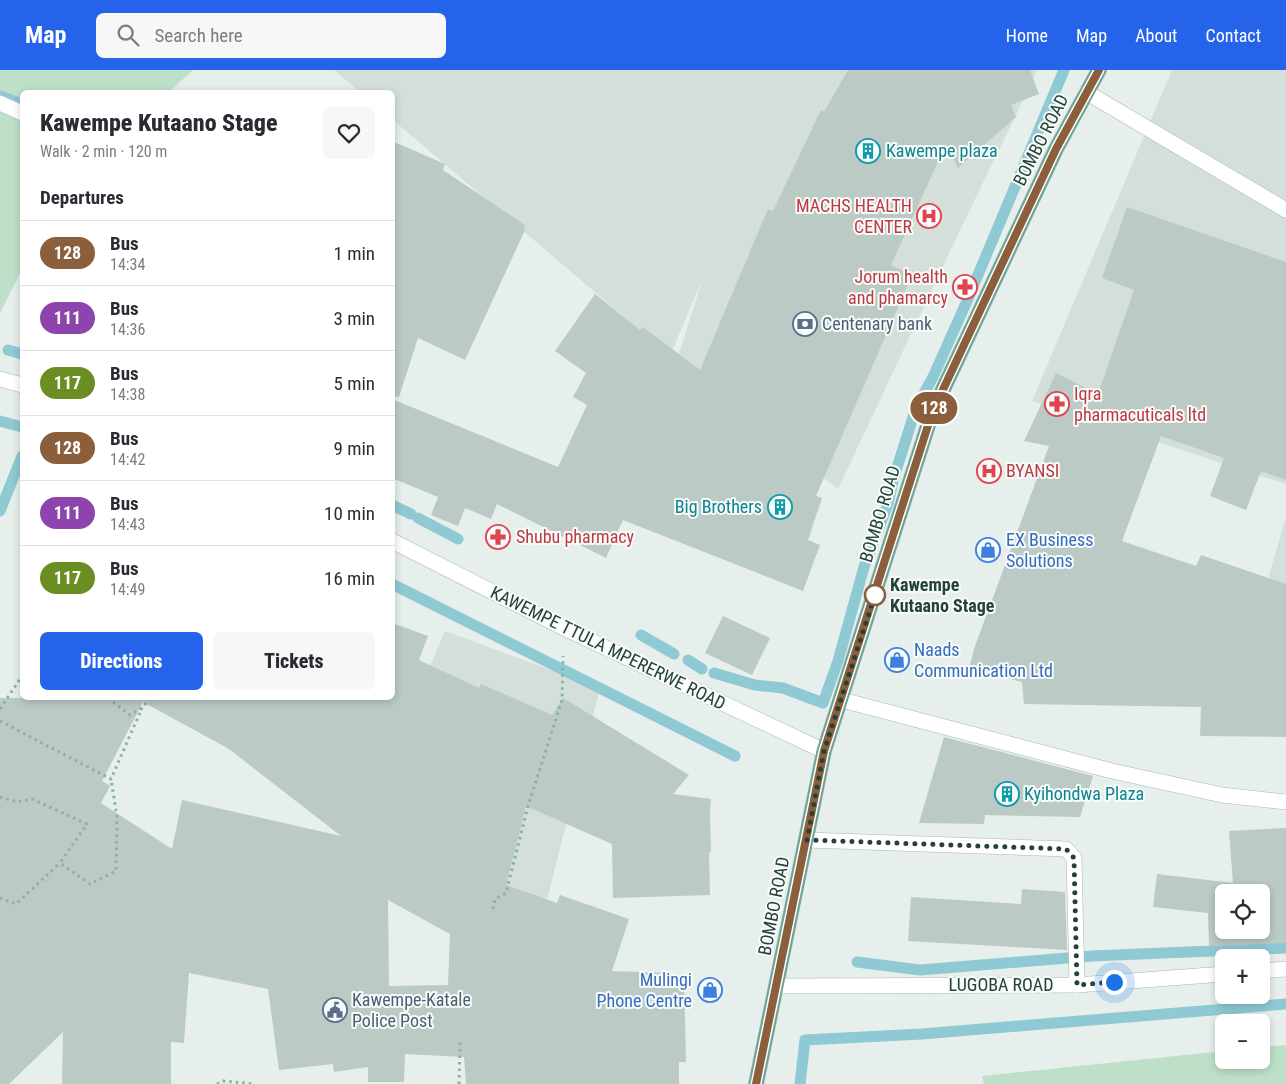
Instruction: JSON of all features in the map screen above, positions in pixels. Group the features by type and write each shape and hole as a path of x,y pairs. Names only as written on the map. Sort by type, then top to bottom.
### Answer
{"main road":[{"name":"BOMBO ROAD","path":"756,1084 824,751 842,700 932,413 1056,149 1099,70"}],"street":[{"path":"1086,92 1286,210"},
{"path":"0,103 20,112"},
{"path":"0,379 20,384"},
{"name":"KAWEMPE TTULA MPERERWE ROAD","path":"395,543 564,628 824,751"},
{"path":"842,700 1112,771 1222,795 1286,802"},
{"path":"807,840 1066,849 1074,858 1077,985"},
{"path":"1270,970 1286,969"},
{"name":"LUGOBA ROAD","path":"777,986 1077,985 1215,975"}],"path":[{"path":"493,909 495,899 506,894 528,806 562,700 564,628"},
{"path":"0,709 20,679"},
{"path":"111,700 130,715 142,708"},
{"path":"60,863 90,884 116,871 117,817 111,779 142,708 148,700"},
{"path":"0,720 111,779"},
{"path":"0,797 18,802 32,799 88,824 60,863 16,904 0,898"},
{"path":"459,1084 460,1041"},
{"path":"217,1084 223,1081 254,1084"}],"shaded area":[{"path":"334,70 1037,70 838,489 676,363 704,275 670,356 395,122 395,90 358,90"},
{"path":"1172,70 1286,70 1286,484 1032,401"},
{"path":"1286,517 1286,655 1247,651"},
{"path":"445,631 600,688 545,908 348,861"}],"green space":[{"path":"0,70 193,70 171,90 20,90 20,273 0,313"},
{"path":"1286,1045 1286,1084 984,1084 982,1076 1215,1052 1215,1069 1270,1069 1270,1046"}],"building":[{"path":"848,70 1030,70 1039,94 1011,105 1016,117 958,168 946,144 891,265 912,275 816,496 822,498 808,540 820,545 803,591 623,520 606,558 497,504 491,519 465,508 458,526 431,515 438,497 395,479 395,400 558,467 587,405 573,397 586,373 555,351 595,294 640,330 643,327 700,370 768,209 773,211 821,110 824,112"},
{"path":"395,142 445,164 443,170 525,225 525,230 465,360 418,338 399,397 395,396"},
{"path":"1127,207 1286,262 1286,480 1261,471 1246,510 1210,496 1224,458 1161,436 1122,541 1196,566 1201,555 1286,584 1286,737 1200,736 1201,707 1024,704 1022,682 969,668 975,646 1049,446 1024,441 1056,373 1098,394 1134,290 1102,278"},
{"path":"723,616 770,638 752,675 705,653"},
{"path":"395,624 428,636 419,660 479,688 481,684 552,715 563,698 689,775 673,794 711,799 710,895 613,898 612,844 526,806 506,885 557,903 560,895 629,919 612,971 668,973 684,979 686,1062 679,1062 679,1084 466,1084 464,1057 405,1054 404,1082 368,1082 368,1067 334,1072 333,1064 279,1070 268,989 189,973 184,1043 171,1042 171,1084 62,1084 63,1032 9,1084 0,1084 0,698 20,698 20,700 395,700","holes":["143,702 229,749 341,836 182,800 172,849 101,803 110,786 102,781","388,900 450,934 448,985 389,986"]},
{"name":"Kyihondwa Plaza","path":"944,737 1093,776 1080,817 985,815 984,824 919,823"},
{"path":"1286,828 1286,943 1209,946 1208,913 1153,907 1157,874 1233,883 1229,831"},
{"path":"1022,889 1065,892 1067,950 908,941 911,897 1021,904"}],"waterway":[{"path":"714,673 755,685 783,688 823,703 838,661 864,567 888,504 894,477 916,408 933,377 967,301 1064,70"},
{"path":"0,96 20,103"},
{"path":"8,350 20,353"},
{"path":"0,421 20,426"},
{"path":"0,511 20,461"},
{"path":"395,506 411,514"},
{"path":"418,518 458,539"},
{"path":"395,586 735,756"},
{"path":"641,635 674,654"},
{"path":"688,660 702,669"},
{"path":"857,962 920,970 1092,956 1286,948"},
{"path":"800,1084 805,1040 922,1034 1286,1004"}],"bus line":[{"name":"128","path":"756,1084 824,751 842,700 932,413 1056,149 1099,70"}],"place":[{"name":"Kawempe plaza","path":"868,151"},
{"name":"MACHS HEALTH CENTER","path":"929,216"},
{"name":"Jorum health and phamarcy","path":"965,287"},
{"name":"Centenary bank","path":"805,324"},
{"name":"Iqra pharmacuticals ltd","path":"1057,404"},
{"name":"BYANSI","path":"989,471"},
{"name":"Big Brothers","path":"780,507"},
{"name":"Shubu pharmacy","path":"498,537"},
{"name":"EX Business Solutions","path":"988,550"},
{"name":"Kawempe Kutaano Stage","path":"875,595"},
{"name":"Naads Communication Ltd","path":"897,660"},
{"name":"Kyihondwa Plaza","path":"1007,794"},
{"name":"Mulingi Phone Centre","path":"710,990"},
{"name":"Kawempe-Katale Police Post","path":"335,1010"}],"route":[{"path":"875,595 876,592 824,751 807,840 1066,849 1074,858 1077,985 1114,982"}]}
